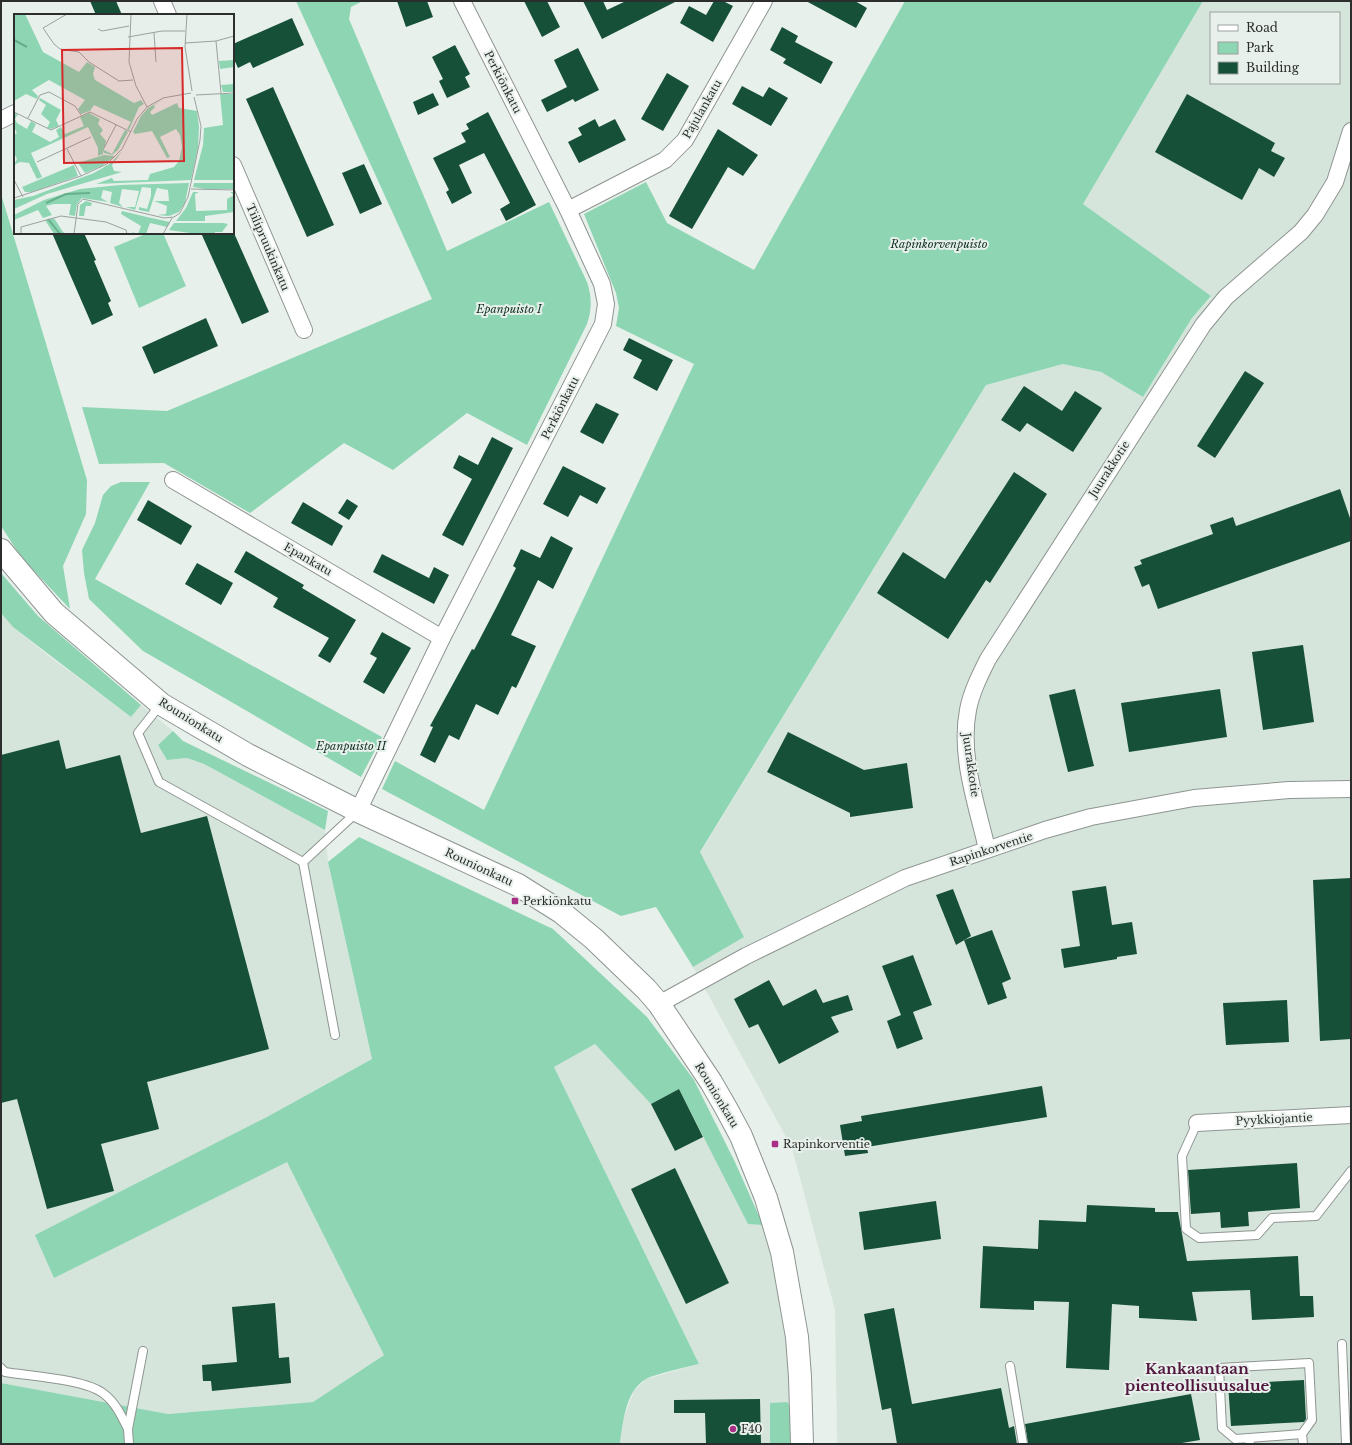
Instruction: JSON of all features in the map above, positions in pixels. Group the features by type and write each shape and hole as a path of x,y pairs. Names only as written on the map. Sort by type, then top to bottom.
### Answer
{"main road":[{"name":"Rounionkatu","path":"1,550 54,613 161,704 248,754 358,811 518,885 561,912 626,968 659,1004 711,1082 726,1108 741,1136 766,1198 782,1252 797,1337 802,1444"}],"street":[{"path":"162,1 168,14"},
{"name":"Perkiönkatu","path":"358,811 442,638 603,324 606,304 602,284 568,210 462,1"},
{"name":"Pajulankatu","path":"568,210 666,160 685,140 764,1"},
{"path":"1,120 14,114"},
{"name":"Juurakkotie","path":"987,849 972,785 965,733 968,710 978,680 988,659 1202,325 1226,297 1301,232 1315,215 1335,182 1351,131"},
{"name":"Tiilipruukinkatu","path":"234,167 304,330"},
{"name":"Epankatu","path":"173,480 442,638"},
{"name":"Rapinkorventie","path":"659,1004 746,956 904,878 987,849 1091,817 1194,798 1276,791 1351,789"},
{"name":"Pyykkiojantie","path":"1197,1123 1351,1115"}],"lane":[{"path":"161,704 138,733 160,782 303,862"},
{"path":"303,862 358,811"},
{"path":"303,862 335,1035"},
{"path":"1197,1123 1182,1156 1186,1229 1199,1238 1257,1235 1272,1218 1316,1216 1351,1171"},
{"path":"1342,1344 1346,1444"},
{"path":"130,1444 128,1429 143,1351"},
{"path":"1302,1434 1250,1441 1235,1439 1222,1428 1219,1368 1309,1363 1312,1420 1302,1434 1303,1444"},
{"path":"1010,1366 1023,1444"},
{"path":"2,1370 88,1385 104,1394 116,1407 128,1429"}],"shaded area":[{"path":"1203,1 1351,1 1351,1444 837,1444 835,1310 792,1148 693,967 744,937 700,853 986,385 1063,364 1101,372 1143,397 1192,318 1211,297 1083,204"},
{"path":"1,613 13,627 45,653 131,717 141,705 173,731 158,745 167,760 187,758 204,764 325,830 328,862 372,1059 265,1118 385,1354 313,1402 168,1414 1,1383"},
{"path":"595,1044 651,1103 679,1089 703,1137 763,1225 780,1287 789,1354 792,1408 770,1403 770,1444 620,1444 624,1417 634,1391 646,1379 699,1364 554,1067"}],"green space":[{"name":"Epanpuisto I","path":"296,1 363,1 351,7 349,19 447,251 549,202 587,282 591,298 591,308 587,324 527,445 467,413 393,470 344,443 250,513 164,463 99,464 82,407 167,411 432,299"},
{"name":"Rapinkorvenpuisto","path":"905,1 1203,1 1083,204 1211,296 1192,318 1143,397 1101,372 1063,364 986,385 700,852 744,937 693,967 656,907 621,916 382,789 395,761 484,810 694,364 616,326 619,308 616,293 584,214 646,182 667,223 754,270"},
{"path":"1,194 87,480 86,514 63,566 70,609 21,557 1,526"},
{"path":"146,234 163,234 186,286 139,308 114,247"},
{"name":"Epanpuisto II","path":"121,482 150,482 95,579 382,737 361,777 143,651 89,599 84,573 82,550 95,523 103,495 111,486"},
{"path":"1,573 38,616 141,705 131,717 13,627 1,613"},
{"path":"173,731 183,741 328,811 325,830 204,764 187,758 167,760 158,745"},
{"path":"359,837 553,929 647,1017 694,1080 735,1162 763,1225 748,1224 679,1089 651,1104 595,1044 554,1067 699,1364 656,1375 639,1384 629,1399 626,1408 620,1444 1,1444 1,1383 168,1414 313,1402 384,1355 287,1162 54,1278 35,1235 265,1118 372,1059 328,862"},
{"path":"787,1402 792,1408 791,1444 770,1444 770,1403"}],"building":[{"path":"90,1 116,1 122,14 96,14"},
{"path":"397,1 427,1 433,17 406,27"},
{"path":"524,1 547,1 560,27 542,37"},
{"path":"583,1 603,1 607,10 626,1 677,1 602,39"},
{"path":"714,1 723,1 733,6 713,42 680,23 689,6 706,15"},
{"path":"806,1 855,1 867,8 856,28"},
{"path":"292,18 304,45 253,68 250,62 238,68 234,59 234,44"},
{"path":"782,27 798,36 795,42 833,62 821,84 783,63 786,59 770,50"},
{"path":"455,45 470,74 465,77 470,87 447,98 439,81 443,79 432,57"},
{"path":"578,48 599,90 575,102 573,99 547,112 541,100 567,87 554,60"},
{"path":"667,73 689,86 663,131 641,119"},
{"path":"742,86 763,97 769,87 788,98 771,126 732,104"},
{"path":"273,87 334,225 307,237 246,99"},
{"path":"433,93 439,105 418,115 413,102"},
{"path":"1187,94 1275,143 1271,151 1285,158 1274,177 1259,168 1242,200 1155,152"},
{"path":"488,112 536,205 506,221 500,209 510,203 484,153 459,165 472,193 452,204 446,192 449,190 433,158 466,142 461,133 469,129 466,124"},
{"path":"595,119 599,127 615,119 626,140 579,163 568,142 582,135 578,128"},
{"path":"718,129 758,155 743,176 728,167 692,229 669,216"},
{"path":"364,164 382,204 360,214 342,173"},
{"path":"234,233 269,312 242,324 201,234"},
{"path":"52,234 84,234 96,260 94,261 111,301 108,303 113,315 92,325"},
{"path":"206,318 218,346 154,374 142,347"},
{"path":"629,338 673,360 657,391 633,378 642,360 623,350"},
{"path":"1245,371 1264,383 1215,458 1197,446"},
{"path":"1024,386 1062,411 1075,391 1102,408 1073,452 1027,423 1020,432 1001,420"},
{"path":"596,403 619,414 603,444 580,432"},
{"path":"492,437 513,448 463,546 442,535 472,479 453,468 459,455 478,465"},
{"path":"563,466 606,488 597,504 580,495 568,517 543,504"},
{"path":"1014,472 1047,494 990,583 986,580 948,639 877,593 903,552 945,579"},
{"path":"1340,489 1351,521 1351,541 1158,609 1149,584 1142,587 1134,567 1142,564 1140,560 1213,534 1210,525 1233,517 1236,526"},
{"path":"347,499 358,506 349,520 338,513"},
{"path":"148,500 192,526 181,545 137,520"},
{"path":"303,502 343,526 332,546 291,523"},
{"path":"551,536 573,548 553,589 538,580 511,635 536,646 516,688 512,686 498,715 476,704 459,740 449,735 435,763 420,755 433,727 430,726 472,649 474,650 516,568 513,566 521,549 540,558"},
{"path":"246,551 304,585 302,588 356,620 330,663 318,656 329,638 273,607 278,598 234,572"},
{"path":"382,554 429,578 434,567 449,575 434,604 373,572"},
{"path":"197,563 233,583 221,605 185,584"},
{"path":"382,632 411,648 384,694 363,682 377,658 370,654"},
{"path":"1303,645 1314,722 1263,730 1252,652"},
{"path":"1075,689 1094,766 1068,772 1049,695"},
{"path":"1220,689 1227,737 1129,752 1121,703"},
{"path":"788,732 864,770 907,763 913,808 850,817 850,813 767,772"},
{"path":"59,740 66,769 120,755 141,833 207,816 269,1049 147,1082 159,1129 101,1144 114,1191 47,1209 17,1099 1,1103 1,755"},
{"path":"1351,878 1351,1039 1320,1041 1313,880"},
{"path":"1106,886 1112,925 1132,922 1137,954 1064,968 1061,949 1080,946 1072,891"},
{"path":"953,889 971,936 956,945 936,895"},
{"path":"992,930 1011,979 1002,983 1007,998 988,1005 964,940"},
{"path":"913,955 932,1005 913,1012 923,1039 897,1049 887,1021 901,1015 882,966"},
{"path":"769,980 783,1006 816,989 823,1003 848,995 853,1010 831,1017 839,1032 779,1064 758,1024 749,1028 734,999"},
{"path":"1287,1000 1289,1042 1226,1045 1223,1003"},
{"path":"1042,1086 1047,1117 867,1147 868,1153 845,1156 840,1125 862,1121 861,1116"},
{"path":"679,1089 703,1137 675,1151 651,1104"},
{"path":"1297,1163 1300,1208 1248,1212 1249,1226 1221,1228 1220,1212 1191,1214 1188,1170"},
{"path":"675,1168 729,1283 686,1304 631,1189"},
{"path":"936,1201 941,1239 864,1250 859,1212"},
{"path":"1087,1205 1155,1208 1155,1212 1178,1212 1187,1261 1298,1256 1300,1296 1313,1296 1314,1317 1252,1320 1250,1290 1192,1292 1197,1321 1139,1318 1139,1306 1112,1304 1109,1370 1066,1368 1069,1302 1034,1301 1034,1310 980,1308 983,1246 1038,1249 1039,1220 1086,1222"},
{"path":"275,1303 279,1358 289,1357 291,1383 212,1391 211,1381 203,1381 202,1365 237,1362 232,1307"},
{"path":"894,1308 912,1404 1001,1388 1009,1428 1014,1426 1017,1444 897,1444 891,1408 882,1410 864,1314"},
{"path":"1304,1380 1306,1419 1304,1422 1231,1426 1228,1384"},
{"path":"1191,1394 1200,1440 1176,1444 1028,1444 1025,1424"},
{"name":"F40","path":"760,1399 761,1444 706,1444 705,1413 674,1413 674,1400"}],"place":[{"name":"Perkiönkatu","path":"515,901"},
{"name":"Rapinkorventie","path":"775,1144"},
{"name":"F40","path":"733,1429"}],"district":[{"name":"Kankaantaan pienteollisuusalue","path":"1197,1376"}]}
